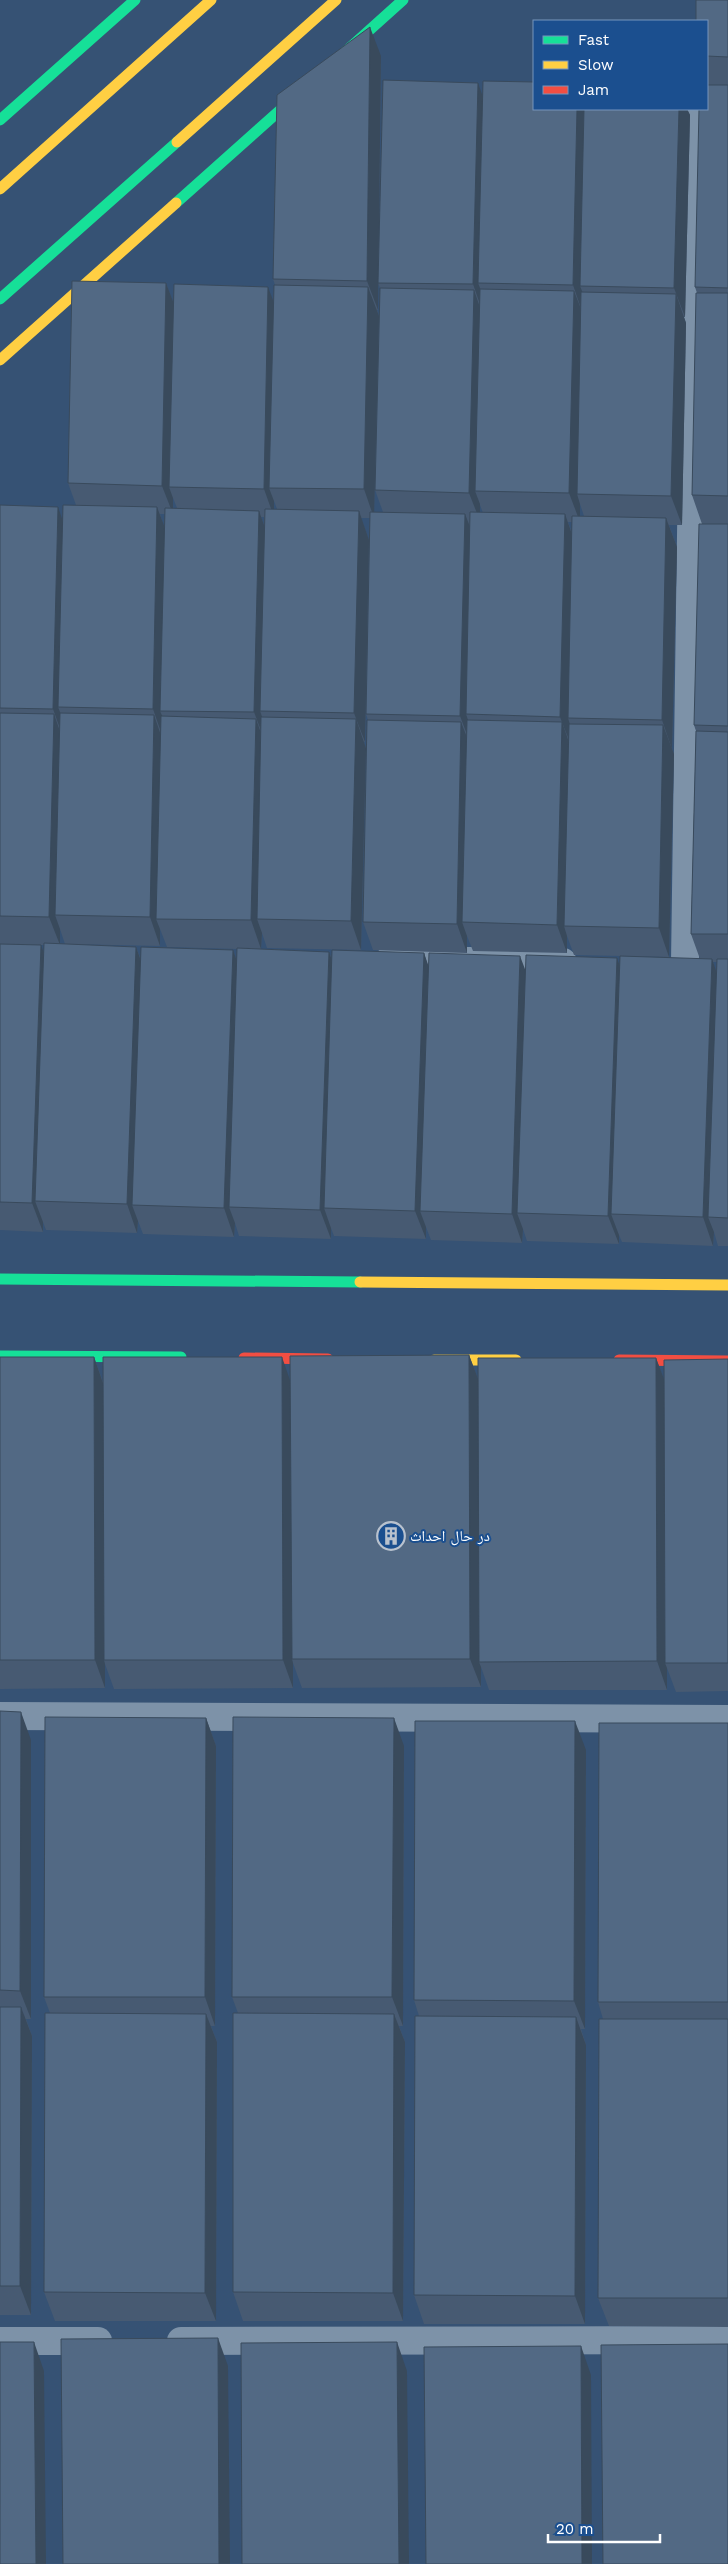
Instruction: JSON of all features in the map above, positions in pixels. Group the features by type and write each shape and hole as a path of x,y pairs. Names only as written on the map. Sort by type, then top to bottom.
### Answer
{"street":[{"path":"0,120 135,0"},
{"path":"0,190 211,0"},
{"path":"0,299 336,0"},
{"path":"337,59 403,0"},
{"path":"0,360 315,79"},
{"path":"655,963 698,964 692,534 708,110"},
{"path":"662,534 719,535"},
{"path":"367,960 586,962"},
{"path":"0,1279 728,1285"},
{"path":"0,1356 190,1358"},
{"path":"230,1358 340,1359"},
{"path":"420,1360 529,1360"},
{"path":"609,1360 728,1361"},
{"path":"0,1716 728,1719"},
{"path":"160,2341 728,2340"},
{"path":"0,2341 120,2341"}],"building":[{"path":"696,0 728,0 728,57 708,56 708,20 696,20"},
{"path":"370,27 367,281 273,279 277,95"},
{"path":"383,80 478,83 473,284 378,283"},
{"path":"483,81 533,82 533,110 577,110 573,285 478,283"},
{"path":"708,85 728,85 728,288 695,287 699,110 708,110"},
{"path":"584,110 679,110 674,288 580,286"},
{"path":"72,281 166,283 162,486 68,483"},
{"path":"174,284 268,287 264,489 169,487"},
{"path":"274,285 368,287 364,489 269,488"},
{"path":"380,288 474,290 469,493 375,490"},
{"path":"480,289 574,291 569,493 475,491"},
{"path":"581,292 676,294 671,496 577,494"},
{"path":"696,293 728,293 728,496 692,495"},
{"path":"0,505 58,507 53,709 0,708"},
{"path":"63,505 157,507 153,709 58,707"},
{"path":"165,508 259,511 254,712 160,711"},
{"path":"265,509 359,511 354,713 260,711"},
{"path":"370,512 465,514 460,716 366,714"},
{"path":"470,512 565,514 560,717 466,714"},
{"path":"572,516 666,518 662,720 568,718"},
{"path":"699,524 728,524 728,726 694,725"},
{"path":"0,713 54,714 49,917 0,916"},
{"path":"60,713 154,715 150,917 55,915"},
{"path":"161,716 256,719 251,920 156,919"},
{"path":"261,717 356,719 351,921 257,919"},
{"path":"367,720 461,722 457,924 363,922"},
{"path":"467,720 562,722 557,925 462,922"},
{"path":"569,724 663,725 659,928 564,926"},
{"path":"696,731 728,732 728,934 691,934"},
{"path":"44,943 136,947 127,1204 35,1201"},
{"path":"0,944 41,945 32,1203 0,1202"},
{"path":"141,947 233,950 224,1208 132,1205"},
{"path":"237,948 329,952 320,1210 229,1207"},
{"path":"332,950 424,953 415,1211 324,1208"},
{"path":"429,953 520,956 512,1214 420,1211"},
{"path":"526,955 617,958 608,1216 517,1213"},
{"path":"620,956 712,959 703,1217 611,1214"},
{"path":"717,959 728,959 728,1218 708,1217"},
{"name":"در حال احداث","path":"469,1355 470,1659 292,1659 290,1356"},
{"path":"0,1357 94,1357 95,1660 0,1660"},
{"path":"103,1357 282,1357 283,1660 104,1660"},
{"name":"در حال احداث","path":"478,1358 656,1358 657,1661 479,1662"},
{"path":"728,1359 728,1663 665,1663 664,1360"},
{"path":"0,1711 21,1712 20,1991 0,1990"},
{"path":"45,1717 206,1718 205,1997 44,1997"},
{"path":"233,1717 394,1718 392,1997 232,1997"},
{"path":"415,1721 575,1721 574,2001 414,2000"},
{"path":"599,1723 728,1723 728,2002 598,2002"},
{"path":"0,2007 21,2007 20,2286 0,2286"},
{"path":"45,2013 206,2014 205,2293 44,2292"},
{"path":"233,2013 394,2014 393,2293 233,2292"},
{"path":"415,2016 576,2017 575,2296 414,2295"},
{"path":"599,2019 728,2019 728,2298 598,2298"},
{"path":"218,2338 219,2564 63,2564 61,2339"},
{"path":"0,2342 34,2342 36,2564 0,2564"},
{"path":"397,2342 399,2564 242,2564 241,2343"},
{"path":"728,2344 728,2564 603,2564 601,2345"},
{"path":"581,2346 582,2564 426,2564 424,2347"}],"traffic: fast":[{"path":"0,120 135,0"},
{"path":"344,53 403,0"},
{"path":"176,203 305,88"},
{"path":"0,299 177,142"},
{"path":"0,1279 360,1282"},
{"path":"0,1356 181,1357"}],"traffic: slow":[{"path":"0,189 211,0"},
{"path":"177,142 336,0"},
{"path":"0,360 176,203"},
{"path":"360,1282 728,1285"},
{"path":"434,1360 516,1360"}],"traffic: jam":[{"path":"244,1358 328,1359"},
{"path":"619,1360 728,1361"}],"place":[{"name":"در حال احداث","path":"391,1536"}]}
